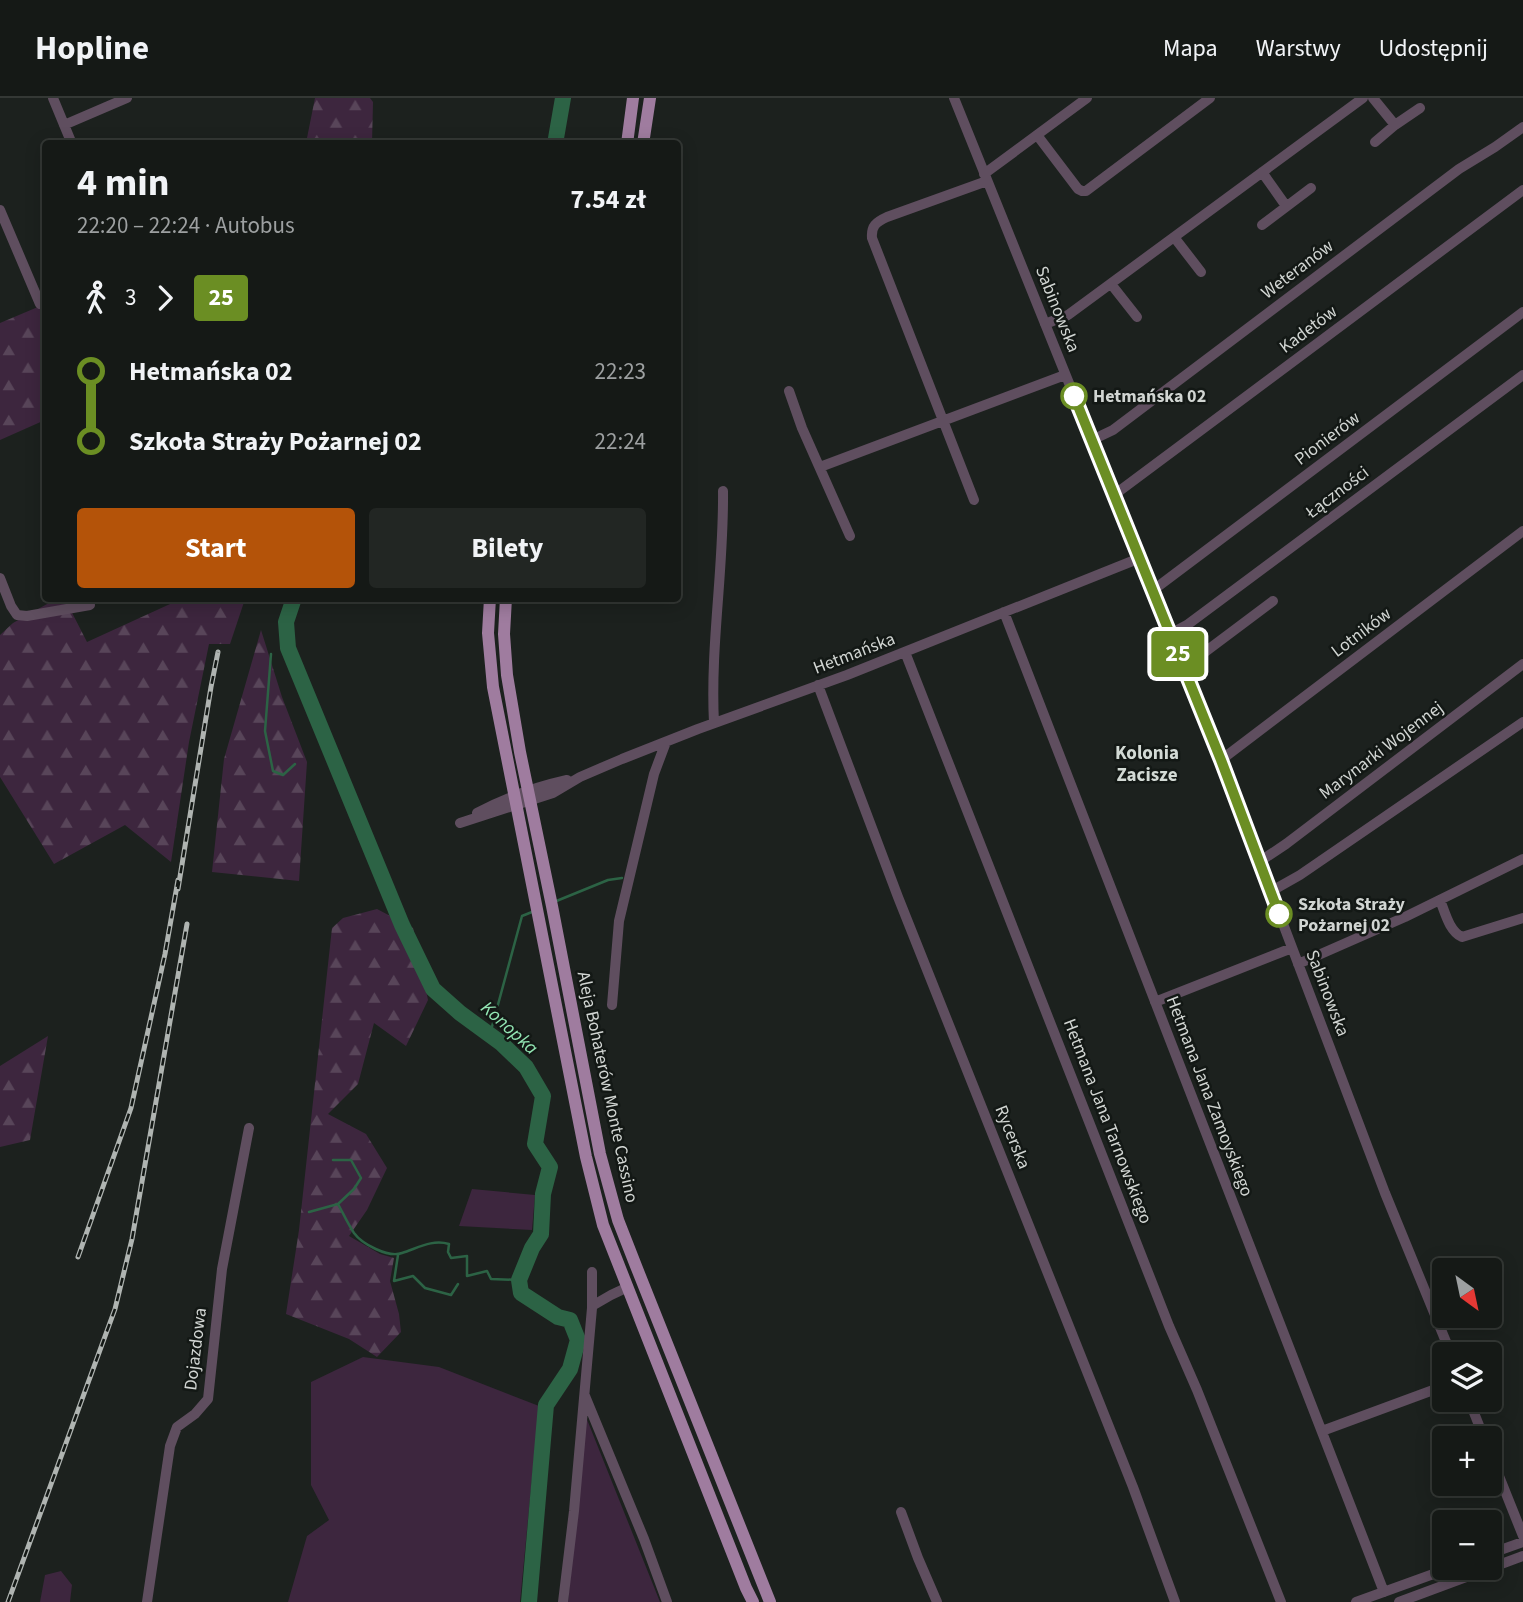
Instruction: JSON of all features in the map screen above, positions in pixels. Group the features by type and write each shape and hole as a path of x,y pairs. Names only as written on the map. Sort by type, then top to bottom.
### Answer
{"main road":[{"path":"628,140 633,98"},
{"path":"644,140 650,98"},
{"name":"Aleja Bohaterów Monte Cassino","path":"490,602 488,633 493,687 586,1157 603,1225 753,1602"},
{"name":"Aleja Bohaterów Monte Cassino","path":"506,602 504,634 507,675 520,752 552,902 600,1154 618,1220 771,1602"}],"street":[{"path":"53,98 70,140"},
{"path":"64,125 127,98"},
{"name":"Sabinowska","path":"954,98 1221,760 1385,1193 1446,1342"},
{"path":"974,500 872,238 873,227 877,221 986,177 1087,98"},
{"path":"1037,135 1078,189 1086,191 1210,98"},
{"path":"1045,324 1068,315 1363,98"},
{"path":"1373,98 1395,125"},
{"path":"1375,142 1420,108"},
{"name":"Weteranów","path":"1092,440 1112,430 1459,169 1523,127"},
{"path":"1262,173 1286,206"},
{"path":"1262,225 1311,188"},
{"name":"Kadetów","path":"1114,495 1523,190"},
{"path":"0,210 40,304"},
{"path":"1174,237 1201,272"},
{"path":"1111,284 1138,317"},
{"name":"Pionierów","path":"1152,591 1523,312"},
{"path":"820,467 1065,375"},
{"name":"Łączności","path":"1170,634 1198,617 1523,375"},
{"path":"789,391 802,428 850,536"},
{"path":"714,723 715,625 723,491"},
{"name":"Lotników","path":"1221,760 1523,531"},
{"name":"Hetmańska","path":"516,800 553,793 580,777 666,742 905,652 1140,558"},
{"path":"0,578 17,615 27,616 90,605"},
{"path":"1183,667 1273,601"},
{"name":"Hetmana Jana Zamoyskiego","path":"1004,612 1384,1592"},
{"name":"Hetmana Jana Tarnowskiego","path":"905,652 1169,1326 1281,1602"},
{"name":"Marynarki Wojennej","path":"1259,862 1523,664"},
{"name":"Rycerska","path":"818,685 898,897 1128,1474 1175,1602"},
{"path":"1270,892 1300,875 1523,722"},
{"path":"612,1005 619,921 654,774 666,742"},
{"path":"1298,964 1523,859"},
{"path":"1440,900 1453,930 1462,937 1523,919"},
{"path":"1155,1002 1292,948"},
{"name":"Dojazdowa","path":"147,1602 170,1446 177,1427 195,1414 208,1399 222,1269 249,1128"},
{"path":"563,1602 574,1511 592,1306 592,1272"},
{"path":"592,1306 628,1287"},
{"path":"1322,1431 1432,1390"},
{"path":"584,1393 667,1602"},
{"path":"1502,1484 1523,1536"},
{"path":"901,1513 937,1602"},
{"path":"1502,1549 1523,1542"},
{"path":"1399,1602 1523,1556"},
{"path":"1356,1602 1432,1575"}],"green space":[{"path":"315,98 370,98 373,102 372,140 307,140"},
{"path":"42,305 42,421 0,440 0,323"},
{"path":"51,602 67,602 87,642 174,602 244,602 230,644 209,644 189,742 171,862 125,825 54,864 0,777 0,635 13,623"},
{"path":"261,630 282,697 307,762 299,881 212,872 224,759"},
{"path":"377,909 413,928 428,1000 406,1046 374,1023 358,1084 328,1114 366,1134 387,1168 367,1210 349,1236 380,1254 394,1258 390,1281 401,1332 377,1357 349,1339 286,1314 299,1230 332,928 343,918"},
{"path":"48,1036 30,1140 0,1147 0,1066"},
{"path":"472,1189 535,1195 532,1230 459,1226"},
{"path":"363,1357 439,1367 539,1406 520,1602 288,1602 307,1536 329,1520 311,1485 311,1382"},
{"path":"586,1417 660,1602 568,1602"},
{"path":"61,1571 72,1585 70,1602 40,1602 45,1575"}],"waterway":[{"name":"Konopka","path":"556,140 563,98"},
{"name":"Konopka","path":"293,602 286,622 288,648 402,925 433,989 501,1043 526,1067 543,1096 535,1144 550,1167 543,1194 541,1234 519,1280 521,1293 558,1317 570,1320 578,1340 570,1369 546,1405 529,1602"},
{"path":"271,654 265,731 273,771 283,775 295,764"},
{"path":"554,902 608,880 622,878"},
{"path":"490,1034 522,916 532,912"},
{"path":"333,1160 351,1160 361,1178 338,1204 354,1233 369,1245 383,1252 396,1254 431,1243 449,1244 448,1252 451,1258 467,1256 467,1276 487,1271 491,1279 519,1280"},
{"path":"309,1212 338,1204"},
{"path":"398,1255 394,1281 413,1276 425,1288 451,1295 458,1284"}],"railway":[{"path":"178,889 218,652"},
{"path":"78,1257 131,1108 165,954 178,880"},
{"path":"8,1602 115,1309 132,1239 187,924"}],"bus line":[{"name":"25","path":"1074,396 1221,760 1279,914"}],"place":[{"name":"Hetmańska 02","path":"1074,396"},
{"name":"Szkoła Straży Pożarnej 02","path":"1279,914"}],"district":[{"name":"Kolonia Zacisze","path":"1147,763"}]}
